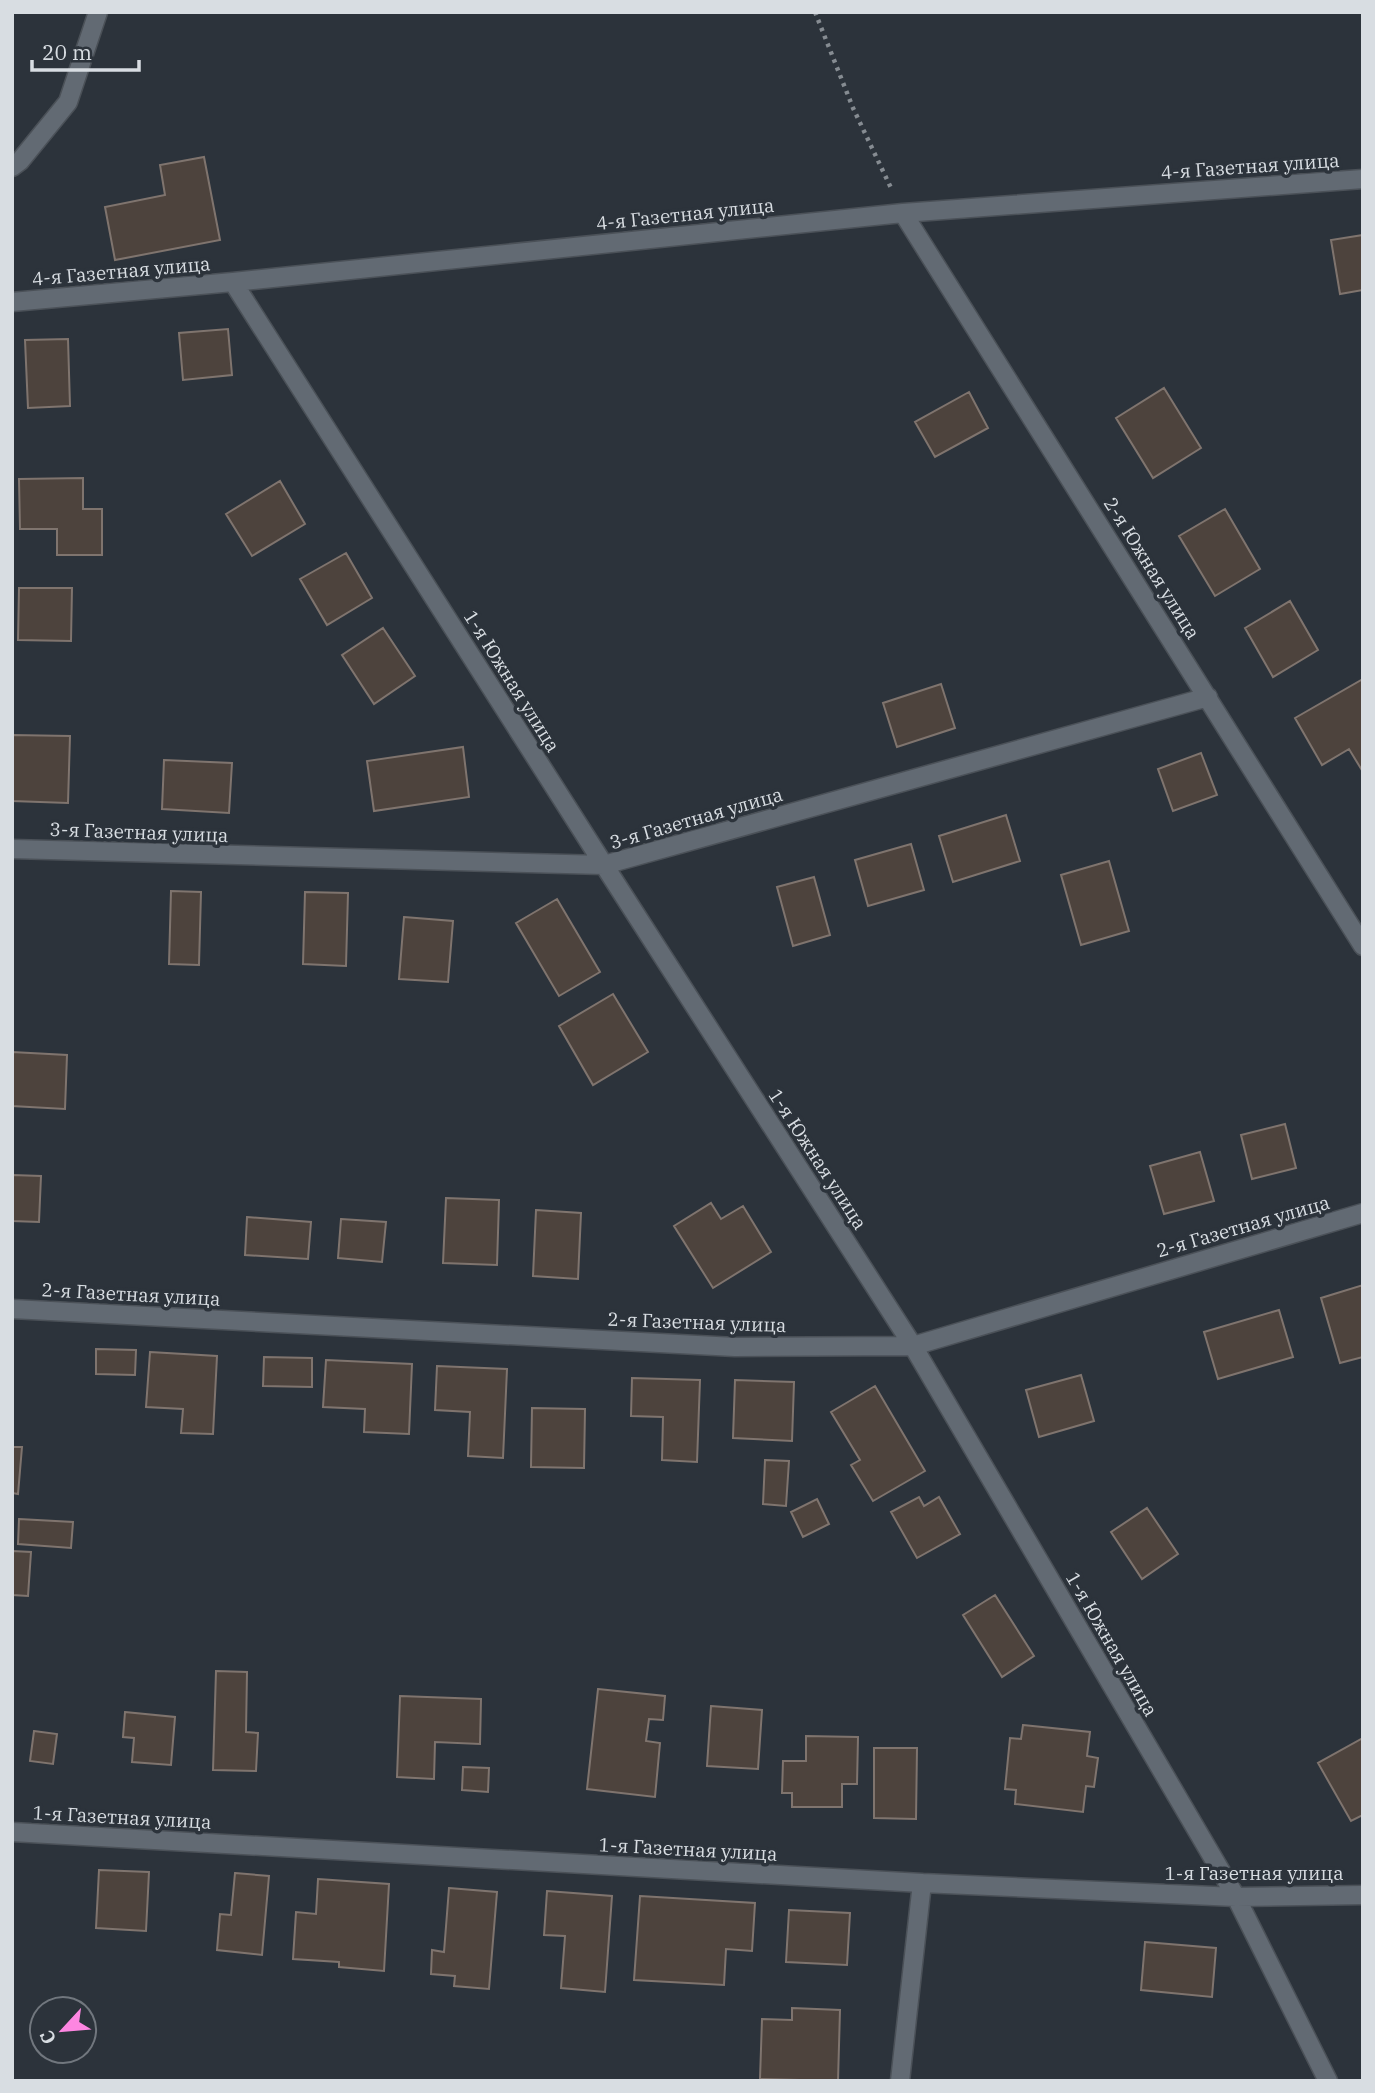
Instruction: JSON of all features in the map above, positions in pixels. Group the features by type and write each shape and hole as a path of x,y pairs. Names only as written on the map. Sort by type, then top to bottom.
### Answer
{"street":[{"path":"12,167 20,161 68,102 98,12"},
{"name":"4-я Газетная улица","path":"12,302 903,213 1363,178"},
{"name":"2-я Южная улица","path":"903,213 1363,946"},
{"name":"1-я Южная улица","path":"233,282 913,1346 1236,1897 1328,2081"},
{"name":"3-я Газетная улица","path":"12,849 604,865 1208,697"},
{"name":"2-я Газетная улица","path":"12,1310 735,1347 913,1346 1363,1213"},
{"name":"1-я Газетная улица","path":"12,1832 922,1883 1236,1897 1363,1895"},
{"path":"900,2081 922,1883"}],"path":[{"path":"815,12 853,108 903,213"}],"building":[{"path":"204,157 220,240 115,260 105,207 165,195 160,165"},
{"path":"1363,235 1363,290 1340,294 1331,240"},
{"path":"228,329 232,375 183,380 179,333"},
{"path":"68,339 70,406 28,408 25,340"},
{"path":"1164,388 1201,448 1153,478 1116,418"},
{"path":"969,392 988,428 935,457 915,422"},
{"path":"83,478 83,509 102,509 102,555 57,555 57,529 20,529 19,479"},
{"path":"280,481 305,524 252,556 226,514"},
{"path":"1225,509 1260,569 1215,596 1179,536"},
{"path":"346,553 372,598 327,625 300,579"},
{"path":"19,588 72,588 71,641 18,640"},
{"path":"1290,601 1318,650 1273,677 1245,628"},
{"path":"383,628 415,676 374,704 342,655"},
{"path":"1363,679 1363,772 1349,749 1322,765 1295,718"},
{"path":"941,684 955,728 897,747 883,703"},
{"path":"12,735 70,736 68,803 12,801"},
{"path":"463,747 469,797 374,811 367,761"},
{"path":"1201,753 1217,795 1173,811 1158,769"},
{"path":"164,760 232,763 229,813 162,809"},
{"path":"1006,815 1020,861 953,882 939,836"},
{"path":"911,844 924,890 868,906 855,860"},
{"path":"1109,861 1129,931 1081,945 1061,875"},
{"path":"814,877 830,935 793,946 777,887"},
{"path":"171,891 201,892 199,965 169,964"},
{"path":"305,892 348,893 346,966 303,964"},
{"path":"557,899 600,972 559,996 516,923"},
{"path":"404,917 453,921 448,982 399,979"},
{"path":"613,994 648,1052 593,1085 559,1026"},
{"path":"12,1052 67,1055 65,1109 12,1106"},
{"path":"1285,1124 1296,1168 1252,1179 1241,1135"},
{"path":"1200,1152 1214,1201 1164,1214 1150,1166"},
{"path":"12,1175 41,1176 39,1222 12,1221"},
{"path":"446,1198 499,1200 497,1265 443,1263"},
{"path":"711,1203 721,1219 743,1206 771,1252 713,1288 674,1226"},
{"path":"536,1210 581,1213 578,1279 533,1276"},
{"path":"247,1217 311,1222 308,1259 245,1255"},
{"path":"341,1219 386,1222 382,1262 338,1258"},
{"path":"1363,1285 1363,1357 1340,1363 1321,1298"},
{"path":"1279,1310 1293,1357 1218,1379 1204,1332"},
{"path":"96,1349 136,1350 135,1375 96,1374"},
{"path":"150,1352 217,1356 213,1434 181,1433 183,1409 146,1407"},
{"path":"264,1357 312,1358 312,1387 263,1386"},
{"path":"326,1360 412,1364 409,1434 364,1432 365,1409 323,1407"},
{"path":"437,1366 507,1369 503,1458 468,1456 470,1412 435,1410"},
{"path":"1081,1375 1094,1421 1039,1437 1026,1390"},
{"path":"632,1378 700,1380 697,1462 662,1460 663,1417 631,1416"},
{"path":"735,1380 794,1382 792,1441 733,1438"},
{"path":"875,1386 925,1471 873,1501 851,1465 860,1460 831,1412"},
{"path":"532,1408 585,1409 584,1468 531,1467"},
{"path":"12,1447 22,1447 18,1494 12,1493"},
{"path":"765,1460 789,1461 786,1506 763,1504"},
{"path":"919,1497 924,1506 939,1497 960,1534 917,1558 891,1512"},
{"path":"817,1499 829,1524 803,1537 791,1512"},
{"path":"1147,1508 1178,1554 1142,1579 1111,1532"},
{"path":"19,1519 73,1522 71,1548 18,1544"},
{"path":"12,1551 31,1552 28,1596 12,1595"},
{"path":"995,1595 1034,1656 1002,1677 963,1615"},
{"path":"216,1671 247,1672 246,1732 258,1733 256,1771 213,1770"},
{"path":"598,1689 665,1696 663,1720 649,1719 646,1741 660,1743 655,1797 587,1789"},
{"path":"400,1696 481,1699 480,1744 435,1742 434,1779 397,1777"},
{"path":"711,1706 762,1710 758,1769 707,1766"},
{"path":"125,1712 175,1717 171,1765 132,1762 134,1738 123,1737"},
{"path":"1023,1725 1090,1732 1087,1756 1098,1758 1094,1787 1086,1786 1083,1812 1015,1804 1016,1790 1005,1789 1010,1738 1021,1739"},
{"path":"34,1731 57,1734 53,1764 30,1761"},
{"path":"806,1736 858,1737 857,1784 842,1784 842,1807 792,1807 792,1793 782,1793 783,1761 806,1761"},
{"path":"1363,1738 1363,1815 1351,1821 1318,1763"},
{"path":"874,1748 917,1748 916,1819 874,1818"},
{"path":"463,1767 489,1768 488,1792 462,1790"},
{"path":"99,1870 149,1872 146,1931 96,1928"},
{"path":"235,1873 269,1876 262,1955 217,1950 220,1914 231,1915"},
{"path":"318,1879 389,1884 384,1971 339,1967 339,1962 293,1959 296,1912 316,1914"},
{"path":"449,1888 497,1892 489,1989 454,1986 455,1976 431,1974 432,1950 444,1952"},
{"path":"547,1891 612,1896 605,1992 561,1988 565,1936 544,1935"},
{"path":"640,1896 755,1903 752,1951 726,1949 724,1985 634,1980"},
{"path":"789,1910 850,1913 847,1965 786,1962"},
{"path":"1145,1942 1216,1948 1212,1997 1141,1990"},
{"path":"792,2008 840,2010 838,2081 760,2079 762,2019 792,2020"}]}
